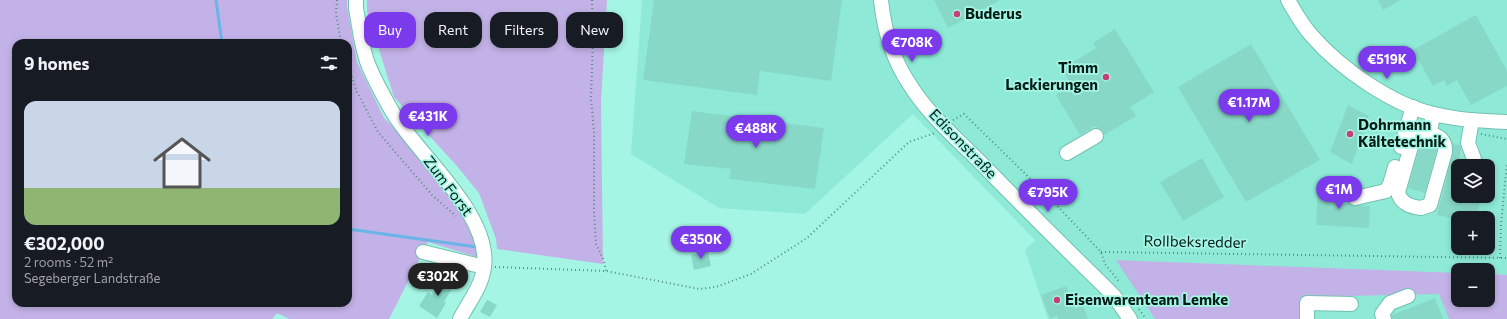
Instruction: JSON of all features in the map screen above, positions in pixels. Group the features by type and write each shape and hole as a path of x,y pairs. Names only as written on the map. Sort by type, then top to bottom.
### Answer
{"street":[{"name":"Zum Forst","path":"356,0 356,8 368,64 394,114 473,219 484,253 484,267"},
{"name":"Edisonstraße","path":"881,0 887,35 900,68 911,87 943,126 1103,285 1130,319"},
{"path":"1288,0 1311,35 1341,64 1381,92 1413,108 1433,114 1472,120 1507,122"},
{"path":"1355,198 1386,191 1390,184 1413,108"},
{"path":"1430,133 1433,114"},
{"path":"1472,120 1468,143 1474,159"},
{"path":"1418,132 1430,133 1438,136 1443,141 1445,145 1445,152 1430,205 1421,208 1402,202 1399,198 1398,192 1414,136 1418,132"},
{"path":"1067,153 1096,136"},
{"path":"423,252 484,267 480,282 460,319"},
{"path":"1384,319 1382,314 1390,303 1408,296"},
{"path":"1307,319 1307,303 1351,304"}],"path":[{"path":"337,0 336,13 340,39"},
{"path":"592,0 594,38 591,98 594,132 594,211 596,244 604,262 606,272"},
{"path":"352,77 357,92 378,132 432,195 461,220"},
{"name":"Rollbeksredder","path":"943,126 964,114 1044,192 1101,252 1507,258"},
{"path":"484,267 606,272 700,289 716,287 751,274 807,238 909,142 934,133 943,126"},
{"path":"1500,258 1501,224 1507,163"}],"shaded area":[{"path":"0,0 347,0 357,62 384,118 464,198 483,259 428,242 389,319 289,319 277,313 272,319 0,319"},
{"path":"367,0 607,0 606,12 566,12 566,48 604,48 601,101 603,264 497,249 496,239 479,193 456,165 394,97 379,48 416,48 416,12 367,11"},
{"path":"642,0 1507,0 1507,319 1048,319 1025,250 1035,240 913,114 805,214 719,208 631,154"},
{"path":"1116,260 1451,273 1451,307 1495,307 1495,274 1507,275 1507,319 1449,319 1439,294 1302,297 1301,319 1155,319"}],"building":[{"path":"654,0 842,0 831,81 760,71 757,95 643,80"},
{"name":"Buderus","path":"934,0 1000,0 948,28"},
{"path":"1378,0 1401,0 1383,10"},
{"path":"1476,15 1507,71 1507,86 1471,105 1457,80 1447,86 1444,80 1433,86 1413,50"},
{"name":"Timm Lackierungen","path":"1115,29 1154,92 1130,107 1136,116 1104,135 1103,131 1095,126 1080,135 1056,95 1072,85 1062,69 1096,48 1093,43"},
{"path":"1251,44 1320,160 1246,202 1178,87"},
{"name":"Dohrmann Kältetechnik","path":"1348,105 1369,116 1352,164 1330,152"},
{"path":"692,111 824,128 815,189 729,179 731,169 684,164"},
{"path":"1421,142 1430,142 1435,145 1437,149 1425,193 1408,188"},
{"path":"1453,144 1460,145 1461,149 1459,159 1452,159"},
{"path":"1202,158 1224,197 1183,221 1160,182"},
{"path":"1451,162 1451,203 1480,203 1478,211 1451,211 1451,218 1437,215"},
{"path":"1318,183 1339,184 1338,204 1370,206 1369,228 1316,225"},
{"path":"708,251 711,266 694,270 691,255"},
{"path":"445,274 457,280 444,302 446,303 437,318 419,306 428,292 432,295"},
{"name":"Eisenwarenteam Lemke","path":"1066,286 1075,309 1083,305 1088,319 1058,319 1057,316 1050,319 1041,295"},
{"path":"1435,298 1443,319 1392,319 1392,315"},
{"path":"487,300 497,305 490,317 480,312"}],"waterway":[{"path":"216,0 221,39"},
{"path":"352,230 477,247"}],"place":[{"name":"Buderus","path":"957,14"},
{"name":"Timm Lackierungen","path":"1106,77"},
{"name":"Dohrmann Kältetechnik","path":"1350,134"},
{"name":"Eisenwarenteam Lemke","path":"1057,300"}]}
